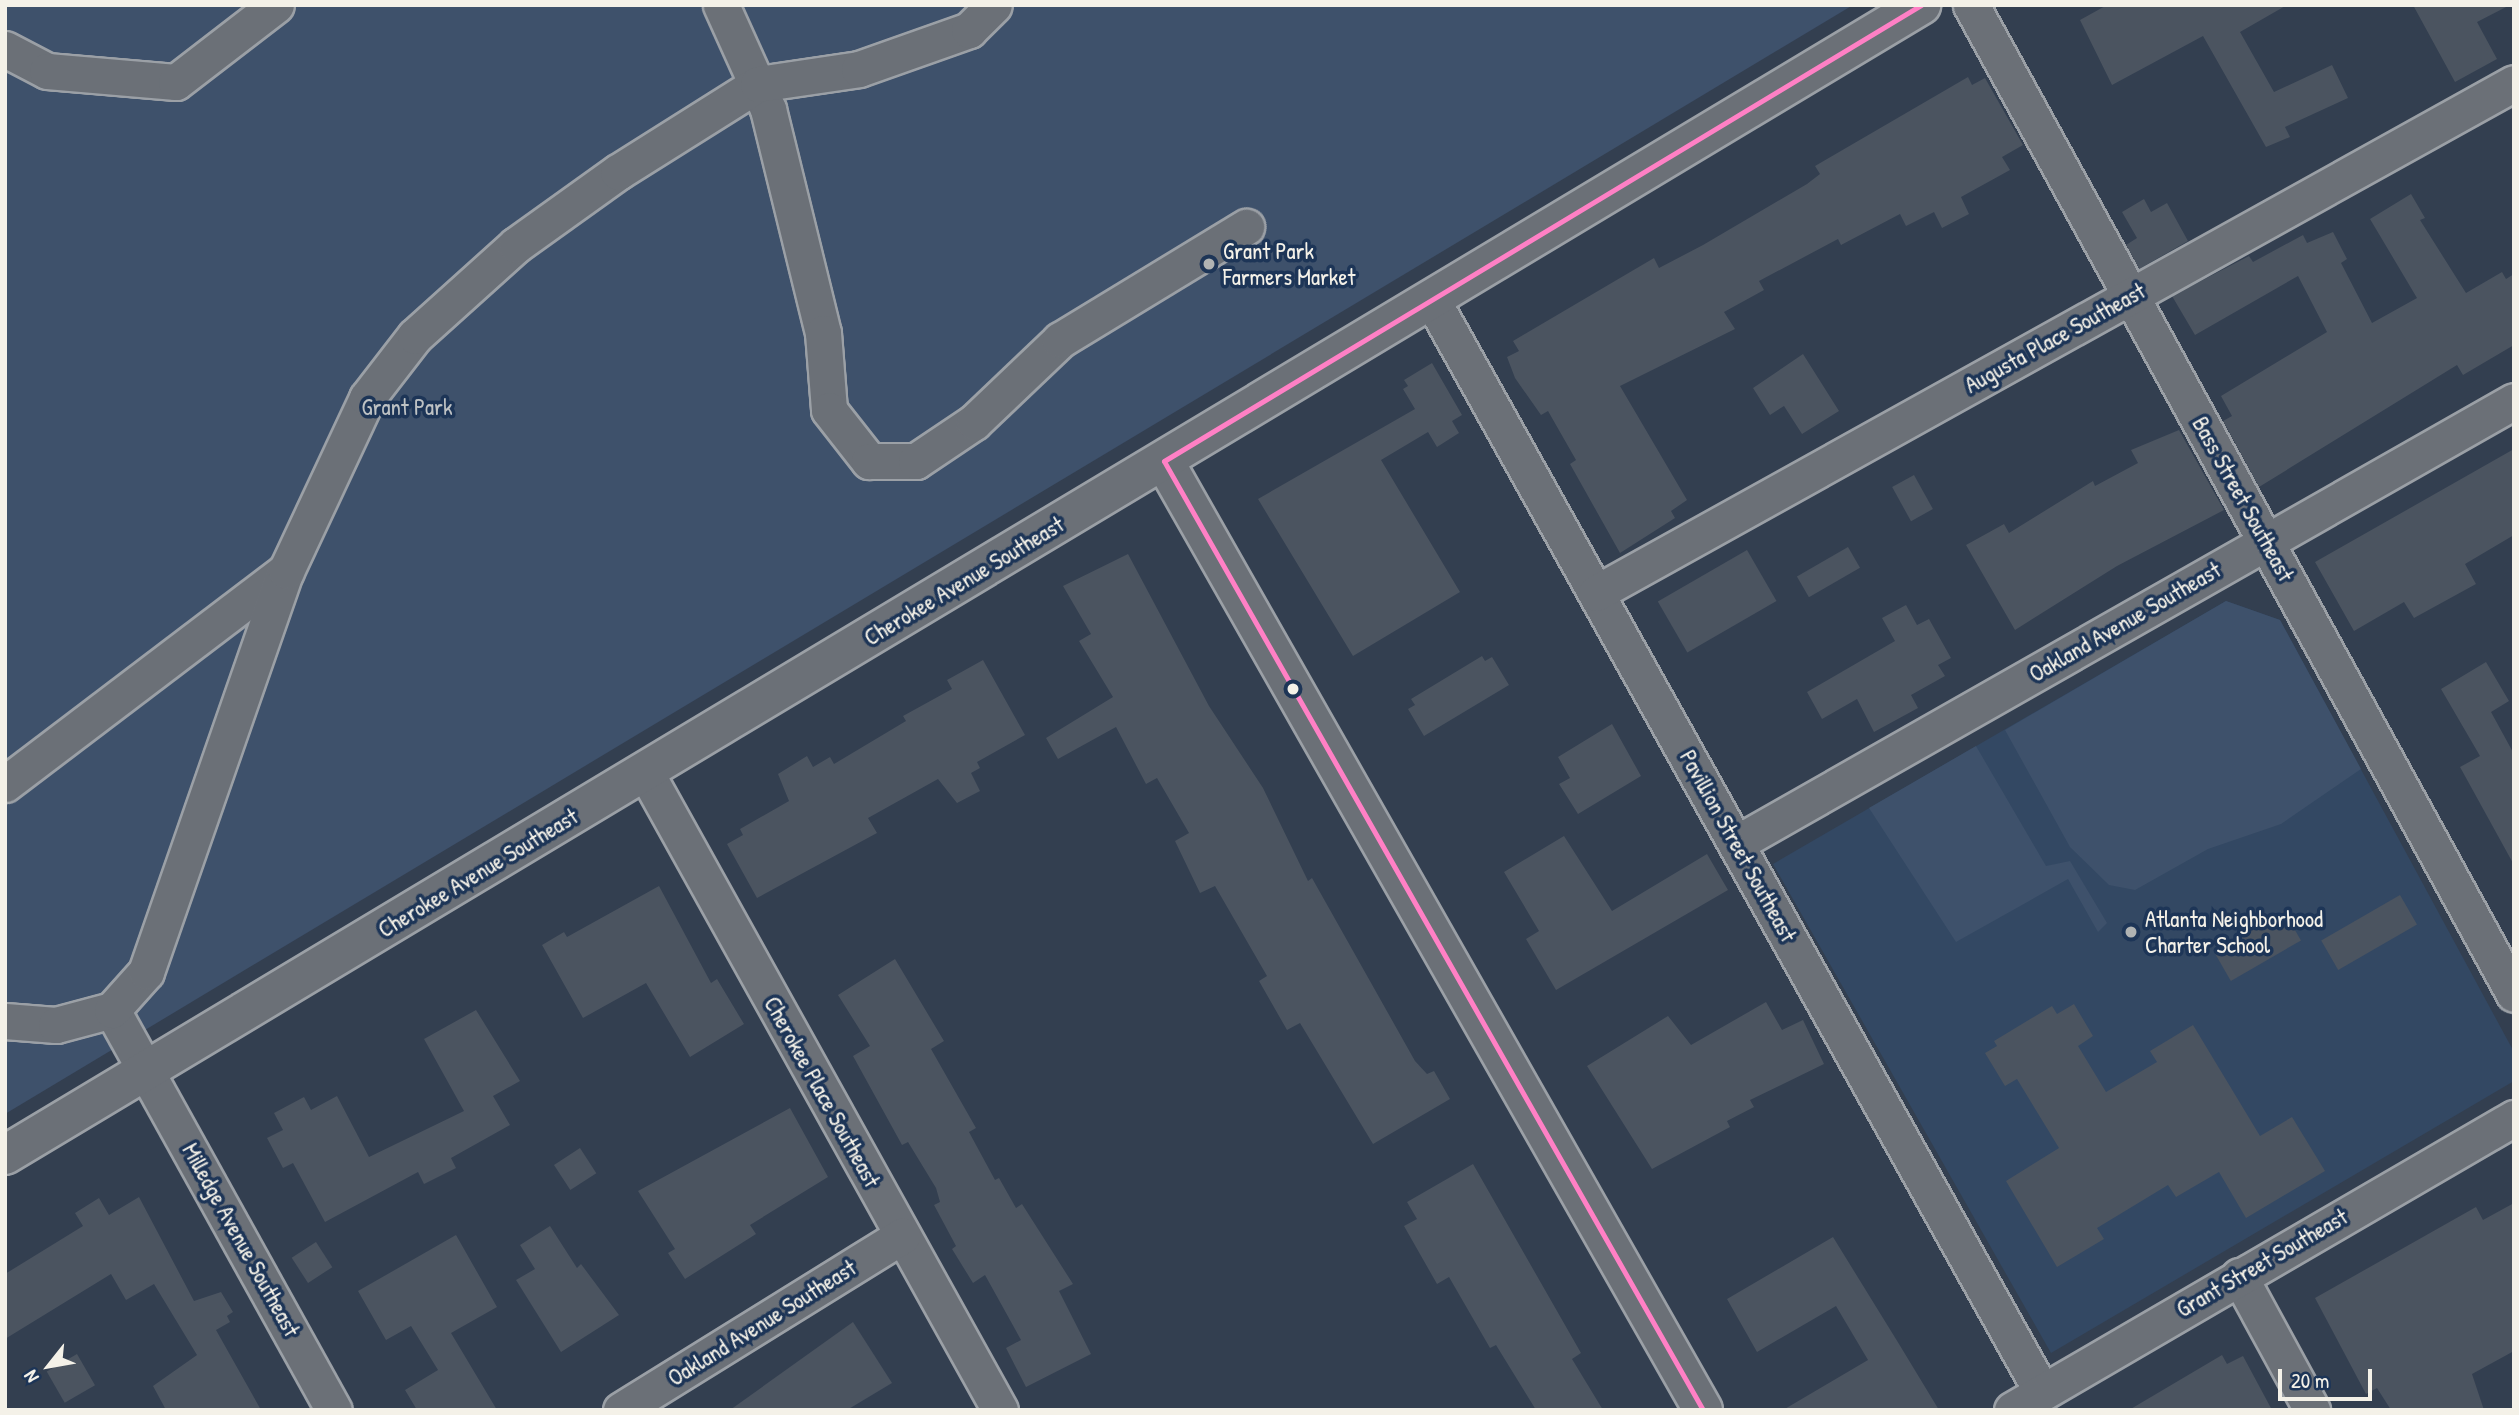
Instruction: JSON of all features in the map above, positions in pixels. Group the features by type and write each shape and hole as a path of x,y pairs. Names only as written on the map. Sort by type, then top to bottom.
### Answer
{"street":[{"path":"5,49 47,71 176,82 276,5"},
{"path":"721,5 758,84 807,255 823,333 829,410 869,461 916,461 974,422 1060,340 1246,227"},
{"path":"5,1021 56,1025 111,1010 146,972 286,571 368,398 415,336 516,245 618,172 758,84 859,69 969,30 994,5"},
{"name":"Cherokee Avenue Southeast","path":"5,1155 646,773 1922,5"},
{"name":"Bass Street Southeast","path":"1971,5 2514,994"},
{"name":"Augusta Place Southeast","path":"1596,593 2514,83"},
{"name":"Pavillion Street Southeast","path":"1433,299 2042,1392"},
{"name":"Oakland Avenue Southeast","path":"1737,843 2514,401"},
{"path":"1164,461 1703,1410"},
{"path":"5,783 286,571"},
{"name":"Cherokee Place Southeast","path":"646,773 1000,1410"},
{"name":"Milledge Avenue Southeast","path":"111,1010 149,1070 334,1410"},
{"name":"Grant Street Southeast","path":"2012,1410 2514,1118"},
{"name":"Oakland Avenue Southeast","path":"621,1410 902,1236"},
{"path":"2239,1276 2312,1410"}],"shaded area":[{"name":"Atlanta Neighborhood Charter School","path":"2226,601 2280,620 2514,1052 2514,1081 2051,1353 1773,864"}],"green space":[{"name":"Grant Park","path":"5,5 1853,5 5,1114"},
{"path":"2226,601 2280,620 2361,769 2281,824 2208,849 2135,890 2109,885 2070,847 2005,730"},
{"path":"1976,746 2046,866 2070,861 2107,923 2098,932 2068,879 1956,942 1869,808"}],"building":[{"path":"2107,5 2287,5 2240,32 2274,92 2332,65 2348,98 2285,127 2290,137 2266,147 2203,36 2112,85 2080,20"},
{"path":"2413,5 2510,5 2477,22 2497,59 2455,82"},
{"path":"1968,77 1972,85 1985,78 2023,145 2002,157 2010,170 1961,197 1969,214 1942,228 1934,212 1906,226 1900,214 1841,245 1838,239 1759,281 1764,290 1724,312 1735,329 1620,386 1687,500 1671,511 1675,518 1620,553 1570,464 1576,460 1548,411 1541,415 1515,378 1507,357 1519,351 1513,341 1654,258 1659,268 1703,245 1807,184 1820,174 1815,166"},
{"path":"2411,194 2425,218 2420,220 2466,293 2502,272 2506,279 2514,274 2514,345 2463,375 2457,365 2259,487 2223,421 2232,416 2221,396 2327,332 2298,276 2195,335 2172,296 2249,256 2253,262 2303,235 2307,243 2333,232 2347,259 2341,263 2372,323 2417,298 2370,219"},
{"path":"2144,199 2151,212 2167,203 2188,241 2139,269 2126,245 2137,238 2122,212"},
{"path":"1803,354 1839,411 1802,434 1784,406 1770,415 1753,388"},
{"path":"1432,363 1462,415 1452,421 1459,433 1437,447 1428,432 1381,460 1460,592 1353,656 1258,499 1415,409 1403,389 1408,386 1404,380"},
{"path":"2179,430 2224,510 2117,566 2015,630 1966,545 2004,524 2009,533 2093,481 2095,486 2138,463 2131,450"},
{"path":"2514,449 2514,535 2465,564 2476,584 2414,618 2404,602 2354,631 2315,562"},
{"path":"1914,475 1933,509 1911,521 1892,487"},
{"path":"1848,547 1860,568 1809,597 1797,576"},
{"path":"1747,550 1776,601 1687,653 1658,602"},
{"path":"1128,554 1209,706 1263,788 1308,881 1312,878 1415,1061 1427,1074 1434,1071 1450,1099 1373,1144 1300,1023 1287,1030 1259,981 1267,976 1215,886 1200,893 1175,841 1189,833 1157,778 1146,784 1116,727 1058,759 1046,738 1113,697 1079,641 1091,634 1063,586"},
{"path":"1906,605 1917,625 1929,619 1951,658 1938,665 1945,676 1911,695 1918,708 1874,732 1857,699 1822,719 1807,692 1895,641 1882,618"},
{"path":"1482,656 1485,661 1492,657 1509,685 1424,736 1408,709 1415,705 1411,699"},
{"path":"983,660 1025,735 977,762 980,768 971,773 980,791 957,803 938,779 868,818 877,833 757,898 727,844 743,835 740,829 789,801 778,774 807,756 813,767 830,757 834,764 906,721 903,716 952,689 947,680"},
{"path":"2486,662 2509,701 2491,712 2514,754 2514,865 2460,767 2480,756 2441,689"},
{"path":"1612,724 1641,776 1578,814 1559,784 1570,778 1558,757"},
{"path":"1564,836 1612,911 1707,854 1728,890 1556,990 1526,939 1539,931 1504,872"},
{"path":"659,886 711,983 717,979 744,1024 690,1057 646,983 583,1018 542,945 564,932 567,937"},
{"path":"2400,895 2417,924 2338,970 2321,940"},
{"path":"2284,911 2301,940 2231,981 2214,952"},
{"path":"895,959 944,1041 931,1049 976,1128 969,1132 995,1180 999,1178 1016,1208 1022,1204 1073,1284 1059,1291 1091,1354 1026,1387 1006,1348 1021,1340 985,1275 973,1283 952,1249 956,1246 934,1205 940,1202 936,1188 908,1142 902,1145 853,1056 870,1046 838,995"},
{"path":"1766,1002 1782,1030 1803,1020 1824,1064 1750,1100 1754,1107 1727,1121 1730,1127 1652,1169 1587,1066 1668,1016 1691,1045"},
{"path":"2074,1004 2093,1036 2078,1046 2106,1092 2157,1062 2150,1051 2193,1025 2260,1136 2292,1117 2325,1171 2246,1218 2219,1172 2176,1197 2168,1185 2097,1228 2104,1239 2057,1267 2006,1181 2059,1148 2017,1079 2005,1086 1985,1053 1997,1046 1994,1041 2052,1006 2057,1014"},
{"path":"476,1010 520,1081 493,1096 510,1125 451,1158 456,1168 424,1184 418,1172 325,1222 293,1163 283,1168 267,1138 283,1130 274,1113 304,1097 311,1110 337,1096 369,1157 464,1111 424,1039"},
{"path":"790,1108 828,1177 750,1225 756,1234 685,1279 668,1253 675,1249 638,1191"},
{"path":"580,1148 596,1173 570,1190 554,1165"},
{"path":"1473,1164 1581,1353 1572,1359 1603,1410 1536,1410 1496,1345 1490,1348 1449,1277 1437,1284 1404,1226 1417,1219 1407,1202"},
{"path":"139,1197 194,1301 221,1292 233,1312 227,1316 230,1322 216,1330 261,1410 166,1410 153,1386 197,1355 154,1284 126,1300 111,1274 5,1339 5,1274 83,1226 75,1213 99,1198 109,1215"},
{"path":"2514,1203 2514,1351 2472,1374 2484,1410 2391,1410 2377,1388 2366,1394 2315,1298 2476,1207 2483,1220"},
{"path":"550,1226 577,1268 581,1264 619,1315 561,1352 516,1280 535,1269 520,1245"},
{"path":"456,1235 497,1307 451,1333 497,1410 417,1410 405,1390 438,1370 411,1326 386,1340 358,1291"},
{"path":"1833,1237 1939,1410 1783,1410 1868,1360 1836,1306 1757,1352 1727,1299"},
{"path":"316,1242 332,1267 308,1283 292,1258"},
{"path":"853,1322 892,1383 847,1410 730,1410"},
{"path":"77,1354 95,1385 65,1403 47,1372"},
{"path":"2222,1355 2227,1364 2243,1356 2272,1410 2129,1410"}],"transit line":[{"path":"1703,1410 1164,461 1921,5"}],"place":[{"name":"Grant Park Farmers Market","path":"1209,264"},
{"name":"Atlanta Neighborhood Charter School","path":"2131,932"}]}
